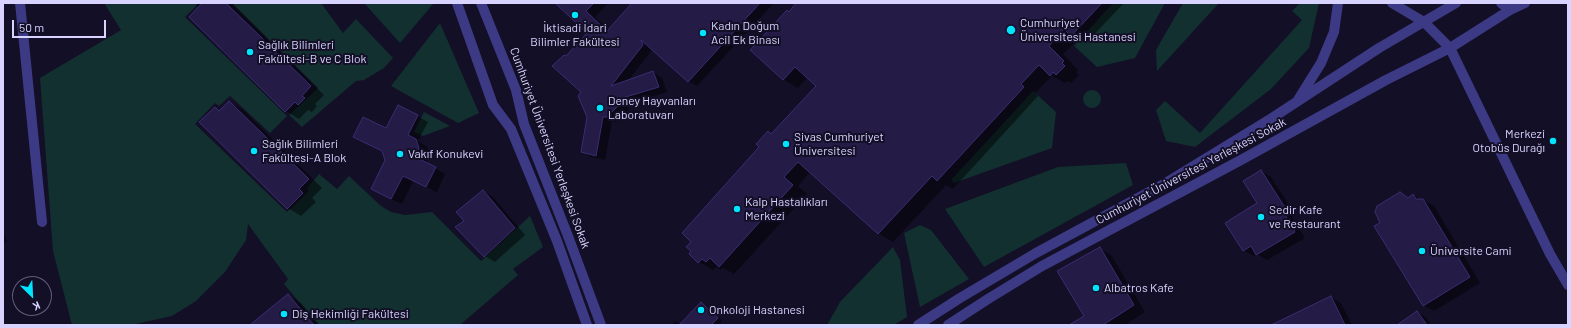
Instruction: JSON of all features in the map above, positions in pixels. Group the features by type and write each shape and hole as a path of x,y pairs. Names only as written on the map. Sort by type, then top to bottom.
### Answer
{"street":[{"path":"20,3 42,222"},
{"name":"Cumhuriyet Üniversitesi Yerleşkesi Sokak","path":"456,3 493,105 511,129 554,232 587,325"},
{"name":"Cumhuriyet Üniversitesi Yerleşkesi Sokak","path":"481,3 516,90 524,124 601,325"},
{"name":"Cumhuriyet Üniversitesi Yerleşkesi Sokak","path":"1297,102 1321,63 1334,32 1338,3"},
{"path":"1392,3 1424,22 1450,48 1550,254 1568,285"},
{"name":"Cumhuriyet Üniversitesi Yerleşkesi Sokak","path":"918,325 1036,253 1164,184 1297,102 1379,48 1456,3"},
{"path":"1501,3 1510,10"},
{"name":"Cumhuriyet Üniversitesi Yerleşkesi Sokak","path":"948,325 1042,266 1386,80 1450,48 1510,10 1525,3"}],"green space":[{"path":"104,3 199,3 185,17 287,116 270,133 230,96 219,106 215,103 195,124 287,212 309,191 307,188 319,174 337,189 349,176 381,206 391,212 405,215 432,212 481,261 530,216 543,247 513,269 518,275 460,325 318,325 284,284 288,279 248,224 246,240 225,272 196,301 172,316 131,325 72,325 53,251 40,78 121,30"},
{"path":"232,3 321,3 343,33 356,19 393,58 384,68 364,80 356,81 302,127 289,115 318,88"},
{"path":"364,3 434,3 400,43"},
{"path":"1113,3 1165,3 1135,58 1097,67 1074,46"},
{"path":"1183,3 1219,3 1157,71 1156,50"},
{"path":"1300,3 1319,3 1309,48 1271,89 1195,147 1166,141 1156,110 1165,101 1200,133 1302,20 1292,11"},
{"path":"440,23 479,113 458,123 391,86"},
{"path":"1088,90 1096,90 1101,95 1099,106 1096,108 1088,108 1083,103 1083,95"},
{"path":"1033,91 1056,112 1052,148 954,183 951,180"},
{"path":"424,112 450,126 423,136 414,132"},
{"path":"1126,163 1133,185 984,267 945,209 1058,167"},
{"path":"920,225 931,230 969,279 920,307 904,233"},
{"path":"893,247 900,260 907,317 894,325 827,325 840,302"}],"building":[{"name":"Sağlık Bilimleri Fakültesi-B ve C Blok","path":"202,3 226,3 311,86 302,96 305,98 298,105 295,102 285,112 189,17"},
{"path":"555,3 594,3 586,11 607,31 632,3 760,3 688,82 641,40 643,45 611,86 653,71 659,87 619,99 620,104 607,117 603,117 596,156 581,152 587,117 578,96 581,92 552,66 564,55 566,56 587,33"},
{"path":"796,3 1102,3 1071,36 1064,29 1049,46 1064,61 1062,63 1065,66 1056,75 1053,72 1050,76 1039,65 1021,84 1024,87 937,181 932,176 878,234 798,162 784,177 793,185 719,267 710,258 706,262 702,259 698,263 689,254 691,251 686,247 691,242 682,233 759,147 756,144 768,131 771,134 816,86 795,67 783,80 750,50 787,10 789,12"},
{"name":"Sağlık Bilimleri Fakültesi-A Blok","path":"229,101 309,179 299,189 303,193 287,209 199,122 215,107 219,111"},
{"name":"Vakıf Konukevi","path":"398,105 418,115 408,135 416,139 419,148 415,157 436,167 426,187 403,176 391,199 371,189 385,160 382,151 353,137 363,117 386,128"},
{"name":"Sedir Kafe ve Restaurant","path":"1261,170 1286,209 1283,211 1295,232 1256,255 1251,246 1243,251 1225,223 1257,203 1243,181"},
{"path":"483,190 515,228 484,257 455,227 464,221 456,212"},
{"name":"Üniversite Cami","path":"1400,192 1408,198 1413,194 1416,199 1423,199 1470,277 1423,306 1374,226 1380,223 1375,212 1377,206"},
{"name":"Albatros Kafe","path":"1100,247 1134,305 1103,325 1069,325 1084,316 1057,271"},
{"name":"Diş Hekimliği Fakültesi","path":"288,294 314,325 250,325 273,306"},
{"path":"1331,296 1345,325 1271,325"},
{"name":"Onkoloji Hastanesi","path":"701,302 718,318 711,325 679,325"},
{"path":"1417,311 1427,325 1397,325"}],"place":[{"name":"İktisadi İdari Bilimler Fakültesi","path":"575,15"},
{"name":"Cumhuriyet Üniversitesi Hastanesi","path":"1011,30"},
{"name":"Kadın Doğum Acil Ek Binası","path":"703,33"},
{"name":"Sağlık Bilimleri Fakültesi-B ve C Blok","path":"250,52"},
{"name":"Deney Hayvanları Laboratuvarı","path":"600,108"},
{"name":"Merkezi Otobüs Durağı","path":"1553,141"},
{"name":"Sivas Cumhuriyet Üniversitesi","path":"786,144"},
{"name":"Sağlık Bilimleri Fakültesi-A Blok","path":"254,151"},
{"name":"Vakıf Konukevi","path":"400,154"},
{"name":"Kalp Hastalıkları Merkezi","path":"737,209"},
{"name":"Sedir Kafe ve Restaurant","path":"1261,217"},
{"name":"Üniversite Cami","path":"1422,251"},
{"name":"Albatros Kafe","path":"1096,288"},
{"name":"Onkoloji Hastanesi","path":"701,310"},
{"name":"Diş Hekimliği Fakültesi","path":"284,314"}]}
